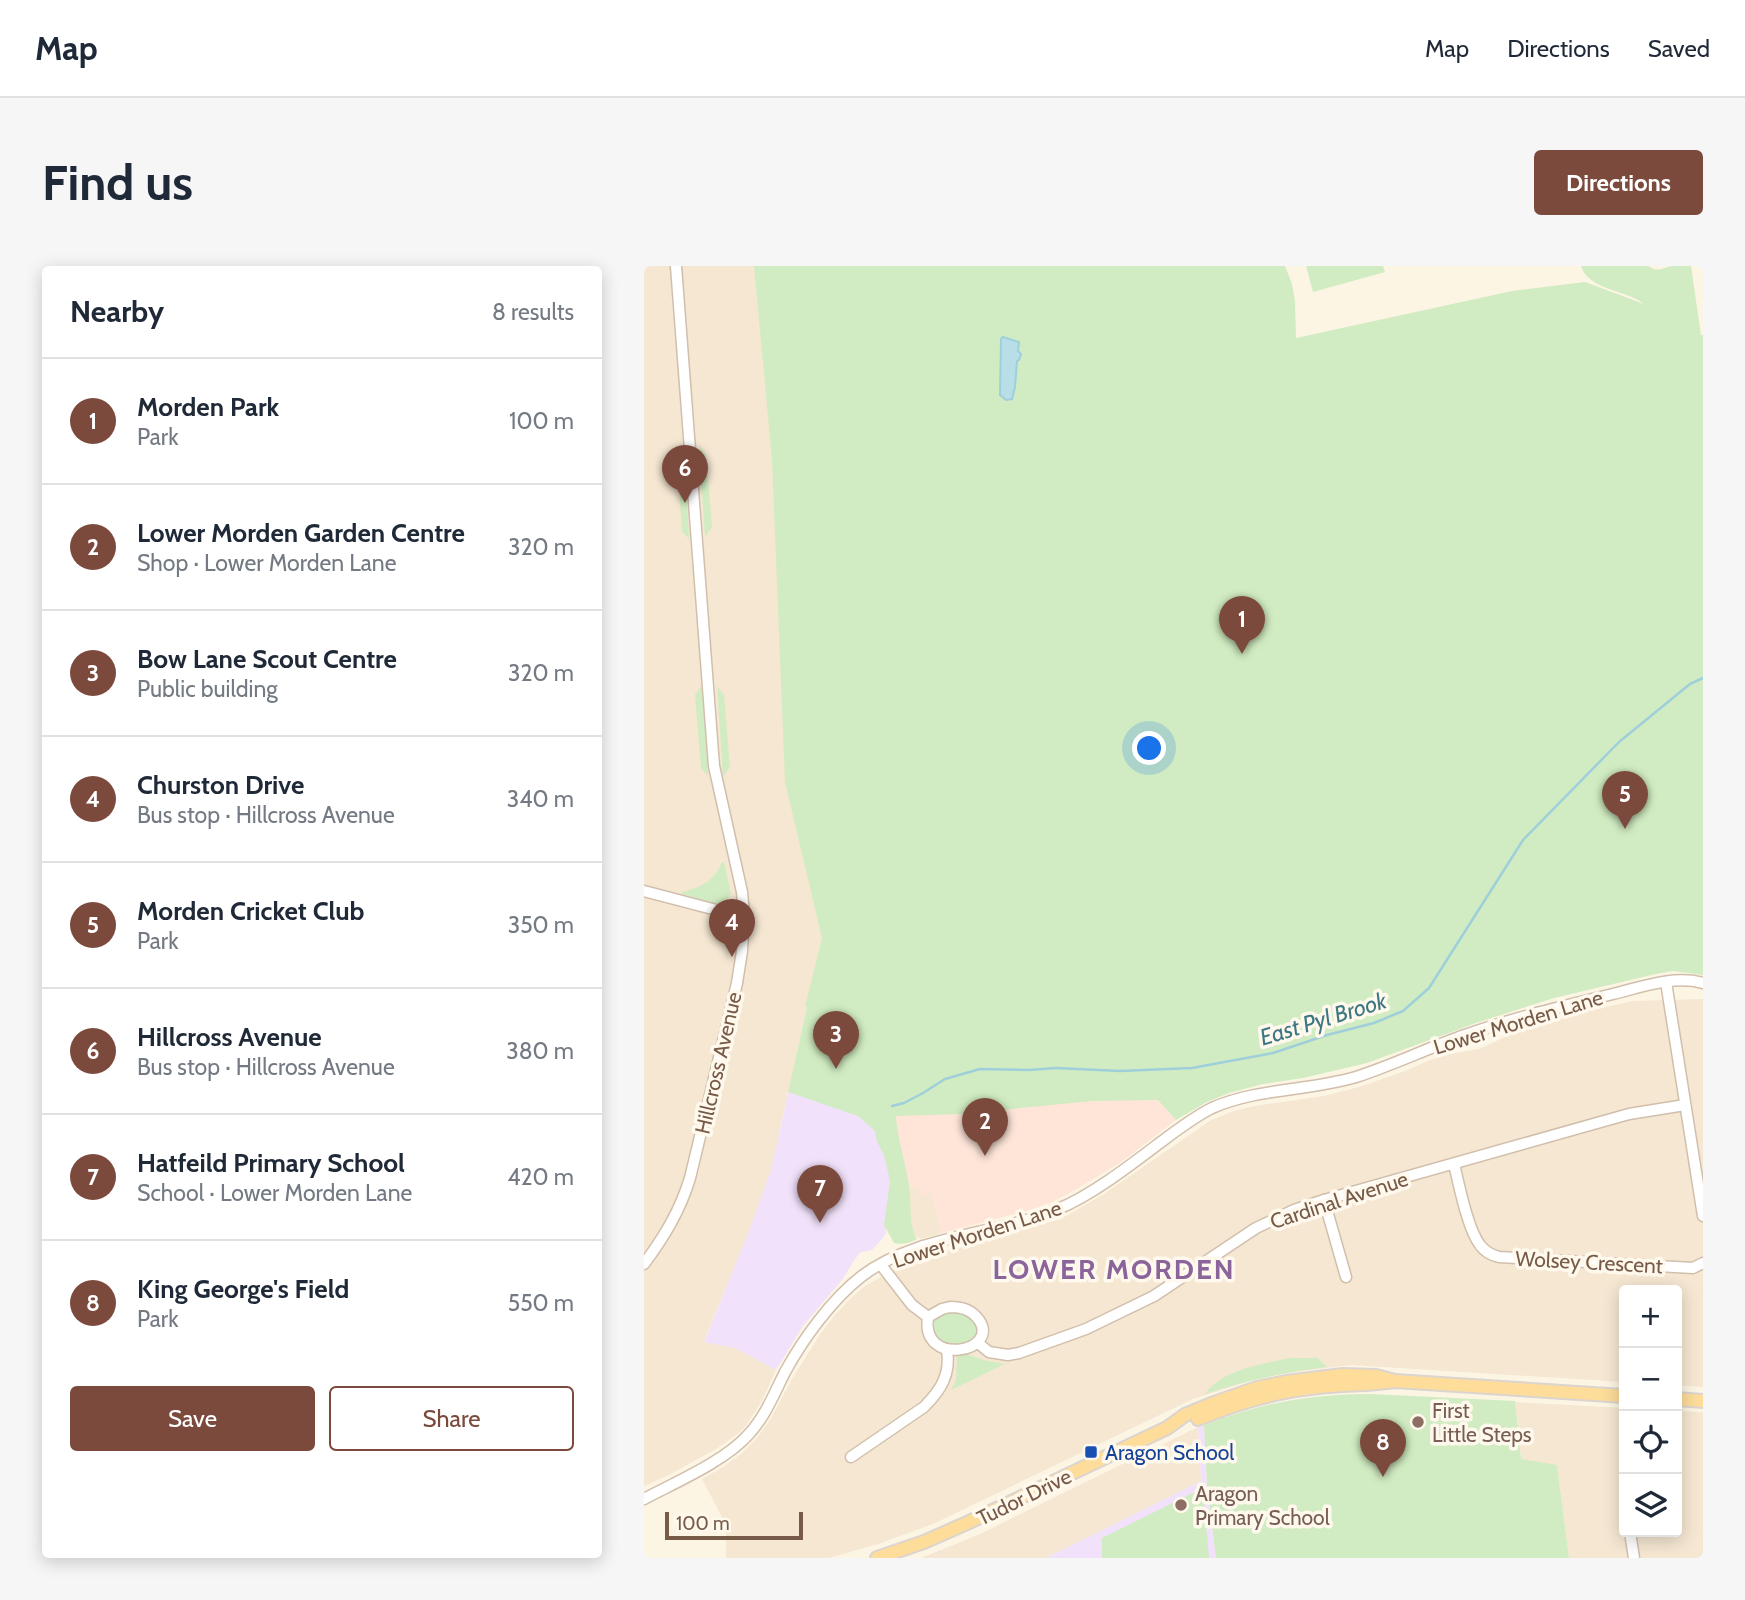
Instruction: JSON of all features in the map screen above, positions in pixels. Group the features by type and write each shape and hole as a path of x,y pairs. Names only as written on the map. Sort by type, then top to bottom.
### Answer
{"main road":[{"name":"Tudor Drive","path":"877,1558 967,1524 1167,1428 1185,1415 1257,1388 1343,1375 1619,1396"},
{"path":"1682,1399 1703,1401"}],"street":[{"name":"Hillcross Avenue","path":"644,1264 671,1225 691,1178 740,970 744,914 742,892 714,766 676,266"},
{"path":"644,891 724,912 744,914"},
{"name":"Lower Morden Lane","path":"644,1499 721,1457 746,1438 761,1419 786,1370 815,1326 862,1276 907,1252 1065,1207 1194,1119 1225,1103 1354,1077 1508,1021 1643,986 1685,980 1703,983"},
{"path":"1666,982 1703,1216"},
{"name":"Cardinal Avenue","path":"978,1343 989,1352 1007,1355 1086,1329 1154,1296 1256,1228 1294,1210 1629,1114 1685,1105"},
{"name":"Wolsey Crescent","path":"1454,1164 1472,1231 1480,1245 1491,1255 1693,1268 1703,1263"},
{"path":"1324,1200 1346,1278"},
{"path":"881,1265 912,1305 928,1317"},
{"path":"960,1307 977,1317 983,1327 983,1337 969,1347 947,1350 934,1343 929,1336 926,1327 928,1317 942,1309 960,1307"},
{"path":"851,1457 925,1407 946,1378 949,1365 947,1350"},
{"path":"1631,1537 1634,1558"}],"shaded area":[{"path":"644,266 757,266 822,938 771,1170 704,1341 735,1348 776,1370 762,1401 740,1432 718,1448 644,1486"},
{"path":"1703,999 1703,1387 1682,1385 1682,1285 1619,1285 1619,1382 1351,1365 1287,1373 1249,1381 1193,1399 933,1524 878,1544 829,1558 726,1558 726,1525 702,1479 741,1454 757,1438 819,1336 835,1315 865,1286 895,1269 926,1257 1061,1219 1104,1194 1211,1120 1234,1111 1324,1096 1359,1087 1445,1055 1479,1049 1512,1034 1569,1015 1633,1001"},
{"path":"790,1085 875,1110 893,1187 890,1214 883,1238 872,1250 861,1252 855,1259 842,1280 803,1326 776,1370 735,1348 704,1342 771,1170"},
{"path":"1159,1098 1177,1119 1120,1163 1050,1203 942,1233 931,1193 922,1195 919,1185 909,1188 894,1115 1092,1100"},
{"path":"919,1185 931,1193 942,1233 920,1239 913,1234 908,1198 909,1188"},
{"path":"1515,1402 1619,1408 1619,1537 1682,1537 1682,1411 1703,1412 1703,1558 1569,1558 1557,1466 1521,1459"},
{"name":"Aragon Primary School","path":"1204,1425 1207,1485 1216,1558 1046,1558 1201,1481 1198,1427"},
{"path":"1198,1427 1201,1481 1046,1558 921,1558 980,1534"}],"green space":[{"path":"754,266 1285,266 1295,301 1296,338 1512,291 1585,282 1644,304 1591,280 1581,266 1648,266 1658,270 1672,266 1691,266 1703,335 1703,975 1673,971 1554,998 1367,1063 1229,1093 1176,1120 1158,1100 1092,1101 962,1114 896,1116 909,1186 912,1227 917,1239 894,1243 884,1225 890,1181 875,1131 858,1116 788,1092 822,938 785,782 772,460"},
{"path":"1306,266 1383,266 1385,272 1313,292"},
{"path":"699,446 706,454 712,527 705,537"},
{"path":"683,448 689,539 682,531 677,458"},
{"path":"702,685 708,776 701,768 695,695"},
{"path":"717,686 724,695 730,767 723,777"},
{"path":"722,862 731,893 725,903 717,904 682,894 706,882"},
{"path":"958,1312 972,1319 976,1326 976,1335 965,1343 953,1345 943,1342 932,1329 934,1322 942,1315"},
{"path":"965,1353 1005,1364 951,1390 956,1380 957,1356"},
{"path":"1289,1358 1318,1358 1327,1367 1266,1378 1205,1394 1232,1373"},
{"path":"1371,1394 1515,1401 1521,1459 1557,1465 1569,1558 1216,1558 1207,1485 1204,1425 1286,1401"},
{"name":"Aragon Primary School","path":"1203,1488 1209,1558 1102,1558 1102,1538"}],"water":[{"path":"1003,337 1019,342 1018,351 1021,354 1017,361 1012,399 1006,400 1000,395"}],"waterway":[{"name":"East Pyl Brook","path":"892,1106 904,1103 945,1079 980,1069 1120,1071 1192,1068 1273,1053 1374,1023 1403,1011 1429,988 1523,840 1619,742 1690,684 1703,678"}],"place":[{"name":"Hillcross Avenue","path":"685,503"},
{"name":"Morden Park","path":"1242,654"},
{"name":"Morden Cricket Club","path":"1625,829"},
{"name":"Churston Drive","path":"732,957"},
{"name":"Bow Lane Scout Centre","path":"836,1069"},
{"name":"Lower Morden Garden Centre","path":"985,1156"},
{"name":"Hatfeild Primary School","path":"820,1223"},
{"name":"First Little Steps","path":"1418,1422"},
{"name":"Aragon School","path":"1091,1452"},
{"name":"King George's Field","path":"1383,1477"},
{"name":"Aragon Primary School","path":"1181,1505"}],"district":[{"name":"LOWER MORDEN","path":"1114,1269"}]}
